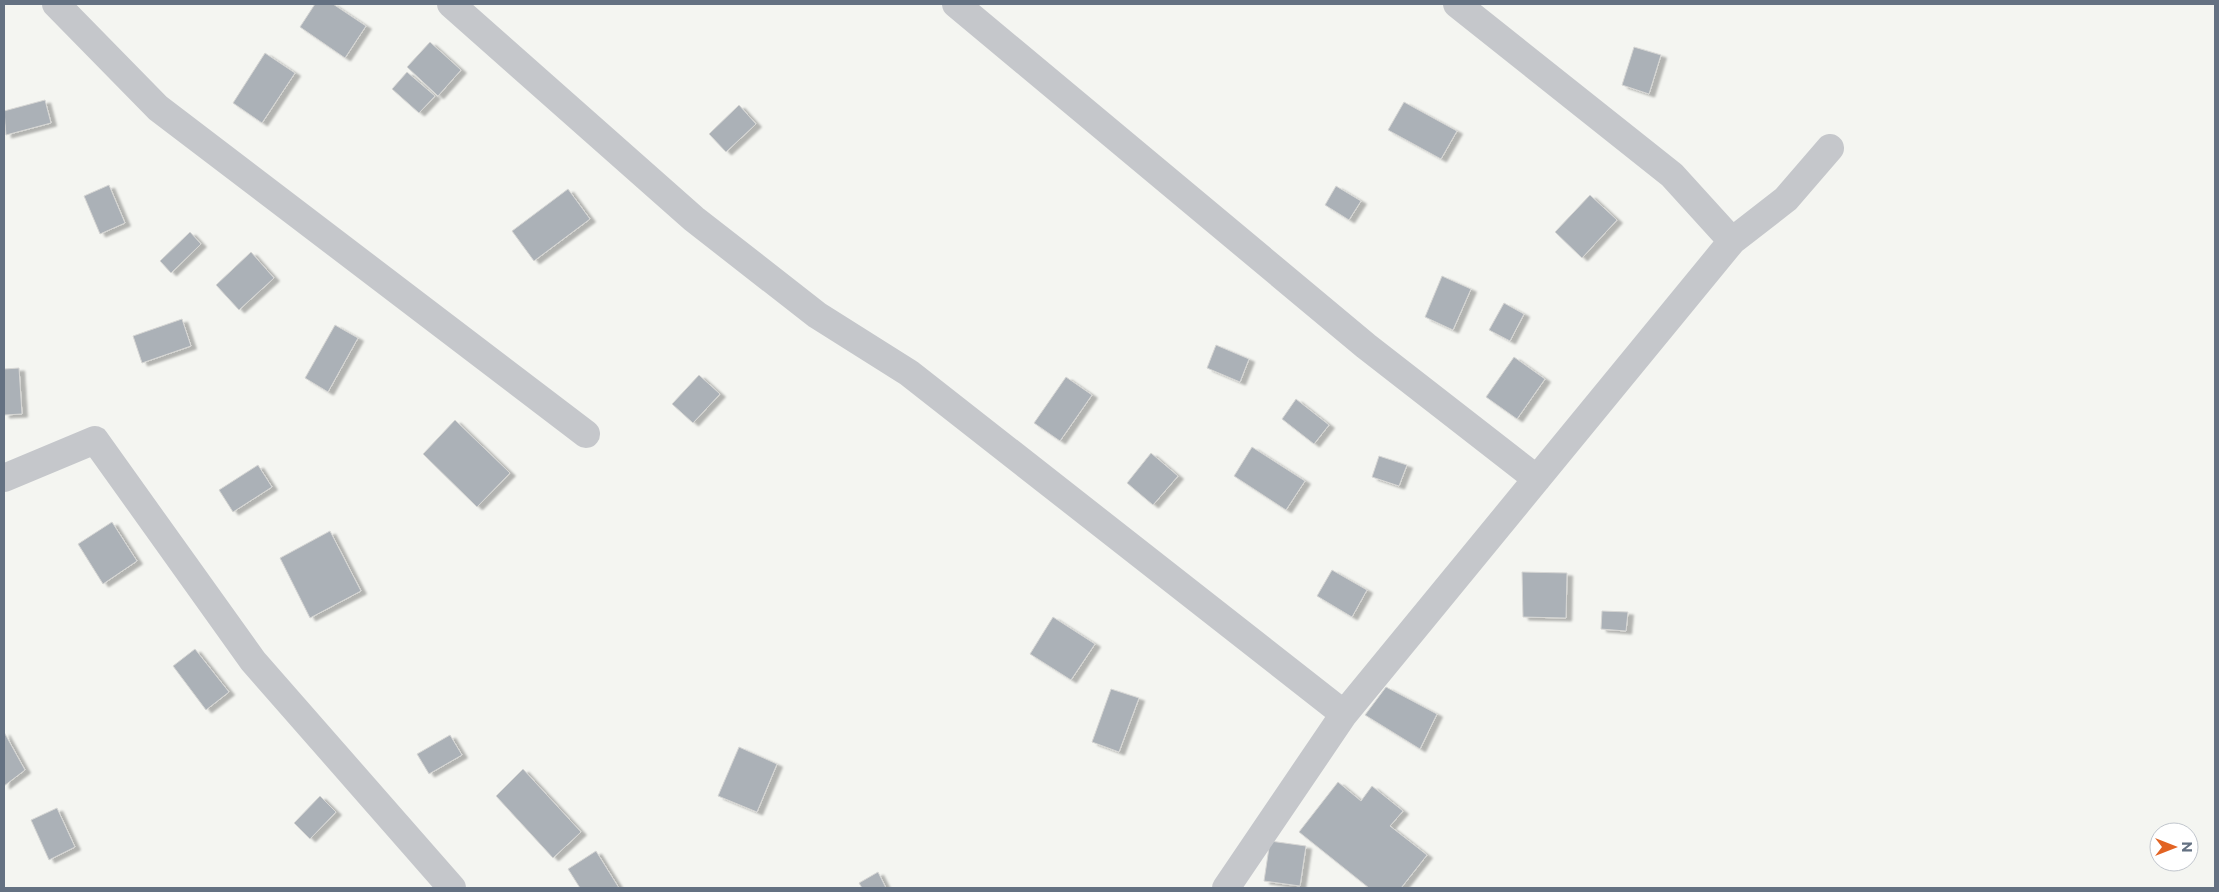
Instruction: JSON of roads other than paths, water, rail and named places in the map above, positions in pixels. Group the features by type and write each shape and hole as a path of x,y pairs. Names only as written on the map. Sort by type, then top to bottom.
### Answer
{"street":[{"path":"56,4 158,108 586,434"},
{"path":"451,4 694,219 816,315 909,373 1344,714"},
{"path":"956,4 1366,346 1537,478"},
{"path":"1456,4 1672,175 1732,241"},
{"path":"1226,888 1344,714 1732,241 1786,199 1830,148"},
{"path":"4,478 96,440 254,661 452,888"}]}
